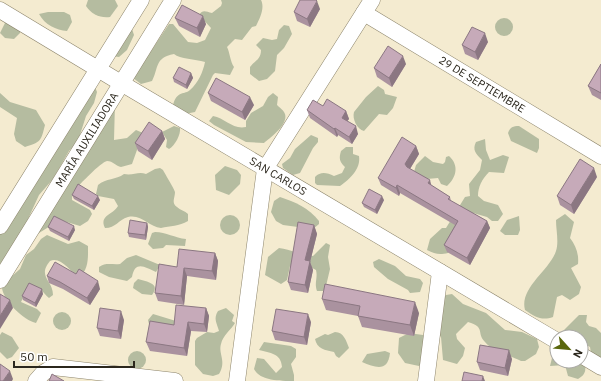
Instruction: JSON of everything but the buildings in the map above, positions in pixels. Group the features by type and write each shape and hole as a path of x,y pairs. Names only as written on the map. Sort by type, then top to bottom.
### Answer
{"street":[{"path":"0,226 141,0"},
{"name":"MARÍA AUXILIADORA","path":"0,280 173,0"},
{"path":"238,381 265,169 368,7"},
{"name":"29 DE SEPTIEMBRE","path":"368,7 601,156"},
{"name":"SAN CARLOS","path":"0,10 121,84 549,336"},
{"path":"426,381 440,272"},
{"path":"589,360 601,367"},
{"path":"36,381 43,373 53,367 175,381"}],"green space":[{"path":"88,0 115,0 118,6 110,17 103,17 91,12 86,6"},
{"path":"221,0 261,0 262,13 256,26 252,27 242,40 235,39 227,47 234,67 230,75 215,73 195,112 185,114 173,105 179,95 188,91 198,81 205,62 184,58 174,54 163,58 160,61 152,81 141,84 133,78 169,24 173,24 188,42 197,43 205,40 211,28 199,15 203,11 212,13 221,6"},
{"path":"48,12 64,12 70,15 72,22 67,31 51,26 41,18 39,14"},
{"path":"500,18 508,18 513,23 511,34 508,36 500,36 495,31 495,23"},
{"path":"13,20 21,26 20,33 14,39 5,38 0,33 5,23"},
{"path":"284,25 289,26 292,34 284,48 277,55 275,71 267,79 259,81 250,74 250,67 259,58 261,53 261,50 256,45 263,38 272,40 277,39 279,30"},
{"path":"132,29 134,35 127,50 119,57 111,56"},
{"path":"378,86 384,90 385,94 397,97 393,108 387,115 379,114 364,131 361,130 354,118 354,112 366,97"},
{"path":"95,87 97,92 94,103 86,116 78,141 69,151 53,179 39,195 23,230 0,264 0,219"},
{"path":"0,93 10,102 36,110 45,125 40,140 25,147 16,141 14,134 17,118 0,107"},
{"path":"273,93 278,97 277,105 284,112 285,121 279,130 264,143 246,142 209,121 213,116 237,127 246,127 246,121 251,113 263,106 268,97"},
{"path":"115,103 114,140 127,138 136,130 143,133 132,164 121,167 109,161 104,162 74,191 72,194 72,200 90,210 92,214 88,221 80,226 60,220 39,233 37,232"},
{"path":"174,126 180,128 180,133 175,143 169,149 166,147 167,140 162,132"},
{"path":"515,126 519,126 539,139 539,148 537,153 511,141 508,133 510,129"},
{"path":"311,135 318,138 318,142 313,148 300,173 293,175 283,168 282,164 290,158 295,149"},
{"path":"485,139 486,150 490,160 503,155 509,157 504,173 489,172 482,180 478,196 484,201 498,205 503,214 498,221 492,221 487,217 473,213 448,253 437,254 427,250 430,239 442,228 446,228 465,197 470,196 469,184 480,170 482,160 475,152 474,147 476,142"},
{"path":"346,147 353,147 353,154 359,156 357,169 354,173 340,186 317,185 315,183 315,177 322,173 334,176 342,173 345,167 340,159 340,156 341,151"},
{"path":"425,156 433,162 443,164 446,157 449,156 452,160 456,171 453,179 447,186 441,184 438,178 427,179 414,172 416,165"},
{"path":"225,166 237,170 241,175 240,184 229,195 216,190 215,175"},
{"path":"160,168 163,170 175,191 174,204 188,214 188,221 178,225 161,228 137,217 128,217 112,227 105,228 105,218 118,206 114,199 98,196 96,194 98,185 104,181 124,174 146,174"},
{"path":"280,197 296,203 306,209 315,216 319,221 319,224 313,229 283,225 276,221 271,212 274,201"},
{"path":"565,214 574,222 570,238 577,250 578,264 571,268 581,287 579,294 570,300 562,295 557,297 553,317 545,319 539,318 525,310 524,302 526,294 553,258 557,247 556,220"},
{"path":"230,215 237,218 240,225 237,232 230,235 223,232 220,225 223,218"},
{"path":"519,216 520,230 518,235 505,235 500,231 507,220"},
{"path":"155,232 186,239 185,246 166,245 163,248 153,249 148,244 152,233"},
{"path":"47,235 68,244 79,241 88,246 88,259 85,271 79,277 62,263 54,260 50,261 46,266 45,271 45,275 51,286 53,295 49,298 36,286 29,286 21,302 37,309 41,313 36,323 19,314 5,296 2,290 2,285 20,269 26,255 34,249 41,239"},
{"path":"326,243 330,245 328,257 330,269 326,286 323,291 317,291 316,270 303,264 290,266 287,280 281,284 265,275 268,257 279,248 313,256"},
{"path":"136,255 160,265 156,272 141,266 135,268 132,277 127,281 109,277 99,272 99,267 102,265 120,264 127,258"},
{"path":"379,259 395,266 406,276 420,279 423,283 420,292 410,293 408,290 388,279 374,267 373,262"},
{"path":"138,279 154,285 155,288 152,295 142,294 133,288 134,283"},
{"path":"452,294 463,304 486,313 505,330 522,332 537,339 539,347 536,354 525,361 521,361 497,351 482,339 477,326 468,322 456,334 457,339 465,348 463,356 457,364 443,360 441,337 438,333 443,298 446,295"},
{"path":"226,308 234,315 232,321 235,323 223,338 221,344 221,369 219,374 213,376 203,374 195,365 195,341 207,332 214,333 219,331 216,316 218,311"},
{"path":"62,312 68,315 71,321 68,327 62,330 56,327 53,321 56,315"},
{"path":"153,314 176,321 178,325 154,326 149,324 148,320"},
{"path":"579,315 587,315 586,322 589,326 596,328 601,333 601,363 591,353 589,346 589,329 565,329"},
{"path":"2,332 12,337 19,348 12,357 7,359 0,352 0,335"},
{"path":"335,332 343,335 349,348 339,358 334,352 320,347 315,339 325,334 328,335"},
{"path":"409,333 423,335 427,338 427,357 419,366 405,363 398,353 399,338"},
{"path":"264,342 291,346 296,349 296,357 291,364 294,381 271,380 257,373 254,369 257,358 264,359 276,373 282,367 280,359 277,356 259,350"},
{"path":"137,351 143,354 146,360 143,366 137,369 131,366 128,360 131,354"},
{"path":"385,351 390,353 389,359 384,366 376,367 362,362 367,354"},
{"path":"566,369 585,369 583,375 578,379 568,376"}]}
